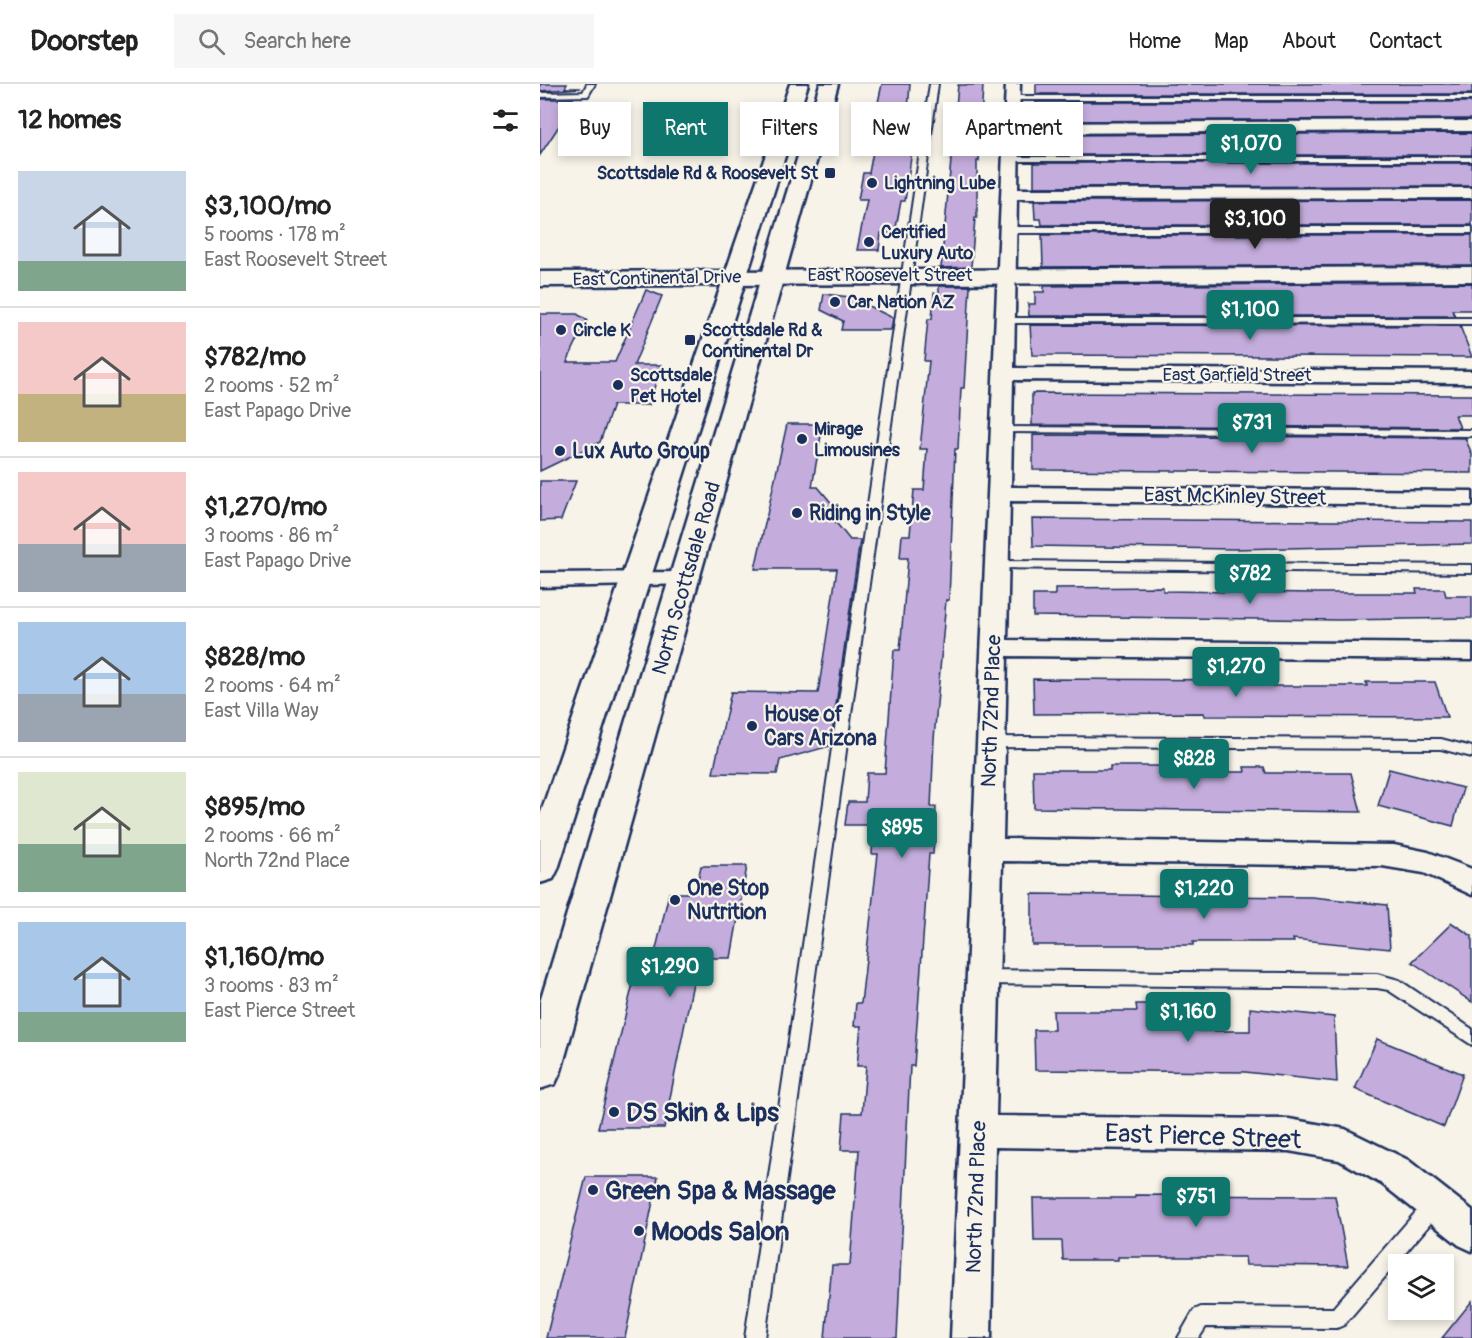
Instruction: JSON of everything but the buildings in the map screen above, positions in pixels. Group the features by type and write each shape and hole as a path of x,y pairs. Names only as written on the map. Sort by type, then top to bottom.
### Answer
{"main road":[{"name":"North Scottsdale Road","path":"540,869 799,84"},
{"name":"North Scottsdale Road","path":"540,1071 686,579 829,84"},
{"name":"East Roosevelt Street","path":"774,276 1006,275 1040,278 1097,274 1472,274"},
{"name":"East Continental Drive","path":"540,279 774,276"}],"street":[{"path":"1083,128 1472,126"},
{"name":"North 72nd Place","path":"971,1338 1000,430 1012,156"},
{"path":"1010,194 1472,193"},
{"name":"East Garfield Street","path":"1002,374 1472,377"},
{"name":"East McKinley Street","path":"998,494 1472,498"},
{"path":"540,580 686,579"},
{"path":"993,648 1472,652"},
{"path":"987,850 1382,855 1416,859 1452,871 1472,883"},
{"name":"East Pierce Street","path":"978,1131 1289,1135 1345,1145 1395,1172 1472,1233"}],"lane":[{"path":"540,95 585,94 591,84"},
{"path":"755,1338 934,84"},
{"path":"1013,91 1472,98"},
{"path":"1012,159 1472,159"},
{"path":"1009,230 1472,230"},
{"path":"1004,321 1472,321"},
{"path":"1000,430 1472,433"},
{"path":"996,565 1472,569"},
{"path":"990,742 1441,744 1472,752"},
{"path":"983,977 1377,981 1393,985 1472,1038"},
{"path":"1188,1338 1201,1317 1337,1318 1435,1204"}],"place":[{"name":"Scottsdale Rd & Roosevelt St","path":"830,173"},
{"name":"Lightning Lube","path":"872,183"},
{"name":"Certified Luxury Auto","path":"869,242"},
{"name":"Car Nation AZ","path":"835,302"},
{"name":"Circle K","path":"561,330"},
{"name":"Scottsdale Rd & Continental Dr","path":"690,340"},
{"name":"Scottsdale Pet Hotel","path":"618,385"},
{"name":"Mirage Limousines","path":"802,439"},
{"name":"Lux Auto Group","path":"560,451"},
{"name":"Riding in Style","path":"797,513"},
{"name":"House of Cars Arizona","path":"752,726"},
{"name":"One Stop Nutrition","path":"675,900"},
{"name":"DS Skin & Lips","path":"614,1112"},
{"name":"Green Spa & Massage","path":"593,1190"},
{"name":"Moods Salon","path":"639,1231"}]}
